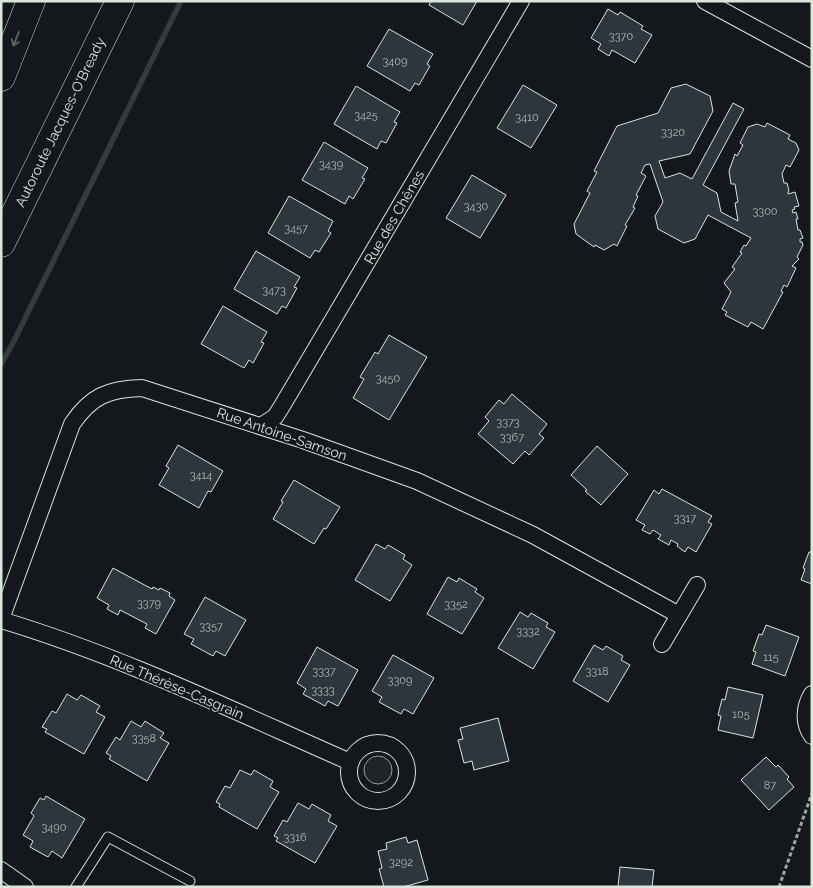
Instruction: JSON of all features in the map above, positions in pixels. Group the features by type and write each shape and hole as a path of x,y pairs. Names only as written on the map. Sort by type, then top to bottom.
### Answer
{"highway":[{"path":"1,77 31,1"},
{"name":"Autoroute Jacques-O'Bready","path":"1,243 120,1"}],"street":[{"name":"Rue des Chênes","path":"261,426 275,417 282,406 521,1"},
{"path":"705,1 812,59"},
{"name":"Rue Antoine-Samson","path":"1,620 72,424 82,409 94,399 109,392 126,388 142,388 261,426 417,481 455,497 533,535 679,615"},
{"path":"662,644 697,585"},
{"name":"Rue Thérèse-Casgrain","path":"1,620 40,632 124,664 350,762"},
{"path":"812,694 806,711 806,725 812,736"},
{"path":"1,870 25,887"}],"lane":[{"path":"76,887 108,837 190,881"}],"path":[{"path":"778,887 812,793"}],"shaded area":[{"path":"378,756 388,760 392,770 388,780 378,784 368,780 364,770 368,760"}],"building":[{"path":"431,1 477,1 463,25 429,5"},
{"path":"608,9 618,15 620,12 643,26 641,29 652,35 635,63 612,50 609,56 598,49 601,44 591,38"},
{"path":"389,29 433,54 427,64 430,66 419,85 415,83 410,91 367,66"},
{"path":"686,84 710,96 713,111 690,154 659,161 665,178 680,173 692,179 733,103 744,109 703,185 717,193 721,212 738,221 735,203 738,202 735,184 731,184 729,171 735,154 737,156 743,145 740,143 748,127 757,124 765,127 767,123 790,135 788,139 796,143 799,150 790,167 786,165 782,174 784,183 787,183 788,194 795,192 799,206 794,207 795,209 792,210 793,213 796,212 798,230 800,230 803,238 800,239 800,242 803,245 797,257 799,259 792,266 796,268 787,287 784,285 781,291 783,292 763,329 751,322 748,327 725,315 727,312 722,309 731,292 724,283 735,269 732,267 742,253 740,252 744,245 746,246 751,238 708,215 695,239 684,243 658,229 655,216 663,202 650,164 645,165 641,173 646,176 636,195 638,196 633,207 635,208 625,225 627,226 617,246 614,244 604,250 595,245 594,247 576,234 574,224 590,193 587,191 597,172 594,171 617,126 658,113 671,88"},
{"path":"523,85 557,105 531,148 497,128"},
{"path":"356,86 400,112 394,122 397,123 386,143 381,141 377,149 334,124"},
{"path":"324,142 368,168 362,178 365,179 353,199 349,196 345,204 302,180"},
{"path":"472,175 506,195 480,238 446,218"},
{"path":"289,196 333,221 328,231 331,233 319,252 315,250 310,258 268,233"},
{"path":"256,251 300,277 294,287 297,288 286,308 282,306 277,314 234,289"},
{"path":"223,306 267,332 261,342 264,343 253,363 249,360 244,368 201,344"},
{"path":"389,335 427,357 389,420 353,398 364,379 360,377 375,352 378,354"},
{"path":"512,394 547,424 539,434 544,438 529,455 525,451 513,464 478,434 489,421 485,417 499,400 504,404"},
{"path":"178,445 223,471 211,492 208,491 199,508 159,485 169,468 166,466"},
{"path":"597,446 628,474 601,505 571,475"},
{"path":"294,480 340,507 314,544 273,519"},
{"path":"662,489 712,516 708,522 712,524 696,552 688,547 685,552 677,546 678,544 671,540 669,545 658,539 661,535 653,530 650,534 642,530 645,525 636,520 654,490 659,494"},
{"path":"376,544 385,549 388,545 405,555 403,559 412,565 390,601 355,580"},
{"path":"809,552 812,552 812,584 801,580"},
{"path":"113,568 152,589 153,587 159,590 160,588 170,593 169,596 175,600 156,634 145,628 147,624 120,610 118,615 107,609 109,605 97,598"},
{"path":"448,577 457,582 459,578 477,589 475,592 484,598 462,634 427,614"},
{"path":"205,597 246,620 225,656 216,651 213,656 191,644 194,639 184,634"},
{"path":"520,612 528,617 531,613 548,623 546,627 555,632 533,669 498,648"},
{"path":"766,625 799,637 785,676 752,664 756,652 753,651 759,634 762,635"},
{"path":"594,645 603,650 606,646 623,656 621,660 630,665 608,702 573,681"},
{"path":"317,647 358,670 338,706 328,701 325,706 303,694 306,689 297,683"},
{"path":"393,655 434,678 413,714 404,709 401,714 379,702 382,697 372,691"},
{"path":"728,687 763,695 753,738 718,730 721,716 718,715 722,699 725,700"},
{"path":"67,694 77,700 81,695 100,706 96,712 105,717 84,754 45,732 47,729 42,727 52,711 56,713"},
{"path":"498,718 509,761 474,770 472,761 464,763 458,740 463,739 460,728"},
{"path":"131,721 141,727 145,721 164,733 160,738 169,743 147,781 109,759 111,756 106,753 116,737 120,740"},
{"path":"766,757 776,767 778,765 789,777 787,779 794,787 769,810 741,780"},
{"path":"240,770 251,775 254,770 273,781 270,787 279,792 257,829 219,807 220,804 216,802 225,786 230,788"},
{"path":"46,796 85,819 62,858 52,851 48,857 30,847 33,841 23,835 34,816 31,813 40,798 44,800"},
{"path":"298,803 309,809 312,804 331,815 328,821 337,826 315,863 276,841 278,838 274,836 283,820 287,822"},
{"path":"406,837 408,843 417,840 428,880 403,887 384,887 379,869 382,868 378,851 387,849 386,843"},
{"path":"620,867 654,870 652,887 618,887"}],"waterway":[{"path":"1,364 181,1"}]}
